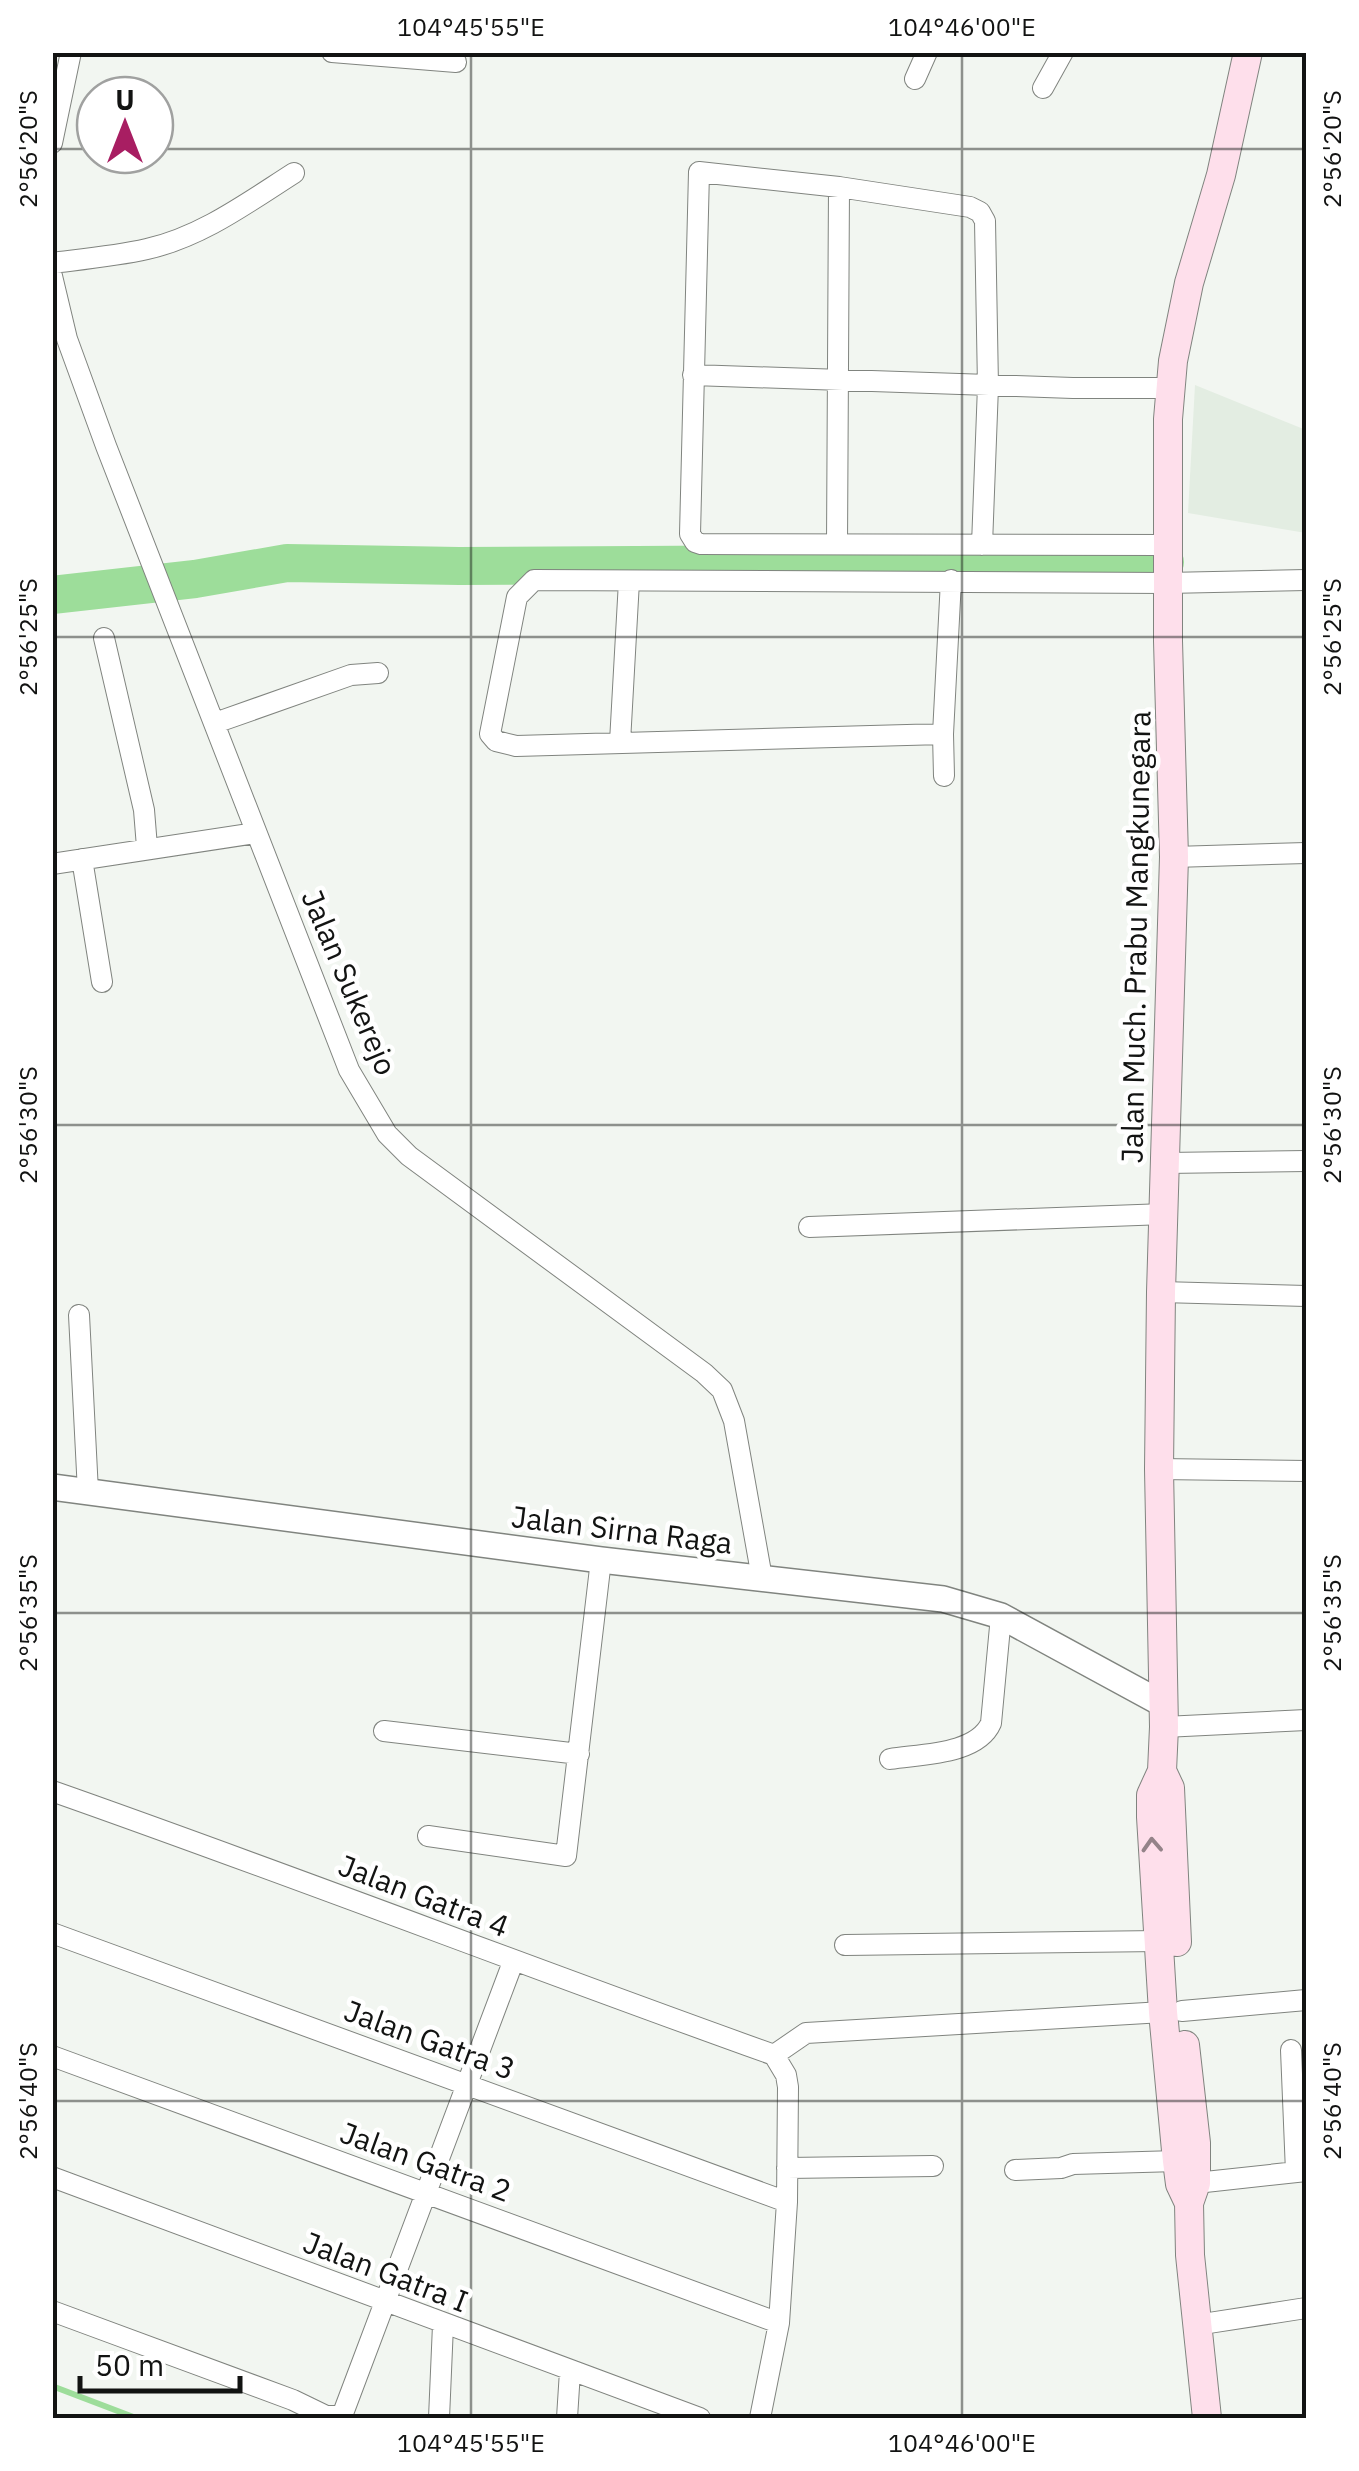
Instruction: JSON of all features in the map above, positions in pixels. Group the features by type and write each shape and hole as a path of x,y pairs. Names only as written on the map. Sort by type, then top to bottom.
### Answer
{"main road":[{"name":"Jalan Much. Prabu Mangkunegara","path":"1207,2418 1196,2325 1192,2193 1196,2144 1159,1941 1151,1795 1162,1771 1158,1469 1174,857 1168,583 1170,388 1189,283 1222,175 1248,52"},
{"name":"Jalan Much. Prabu Mangkunegara","path":"1162,1771 1170,1788 1171,1805 1177,2161 1180,2184 1192,2193"}],"street":[{"path":"52,143 71,52"},
{"path":"332,52 456,62"},
{"path":"915,79 927,52"},
{"path":"1043,88 1063,52"},
{"path":"982,545 988,286 985,221 980,212 840,187 699,172 690,534 694,542 982,545 1168,545"},
{"path":"52,263 146,250 168,243 212,224 294,173"},
{"path":"837,544 840,187"},
{"name":"Jalan Sukerejo","path":"52,276 60,335 158,572 349,1070 388,1134 436,1176 722,1390 734,1421 762,1578"},
{"path":"694,375 840,382 1170,388"},
{"path":"943,734 516,746 496,741 490,734 518,596 527,584 546,579 1168,583 1306,580"},
{"path":"944,776 951,580"},
{"path":"620,742 629,581"},
{"path":"104,638 144,810 147,847"},
{"path":"215,723 351,675 378,673"},
{"path":"52,864 256,833"},
{"path":"1174,857 1306,853"},
{"path":"82,859 102,982"},
{"path":"1166,1163 1306,1161"},
{"path":"809,1227 1164,1214"},
{"path":"1161,1292 1306,1296"},
{"path":"79,1315 88,1492"},
{"path":"1158,1469 1306,1471"},
{"name":"Jalan Sirna Raga","path":"52,1487 601,1560 943,1599 1000,1616 1162,1715"},
{"path":"428,1836 566,1856 601,1560"},
{"path":"890,1759 960,1747 986,1732 991,1723 1000,1616"},
{"path":"1162,1715 1306,1720"},
{"path":"384,1731 579,1754"},
{"name":"Jalan Gatra 4","path":"52,1791 282,1872 777,2060"},
{"name":"Jalan Gatra 3","path":"52,1934 787,2202"},
{"path":"845,1945 1159,1941"},
{"path":"52,2311 292,2409 335,2418 346,2411 512,1962"},
{"path":"760,2418 779,2323 787,2202 788,2087 777,2060 806,2033 1172,2012 1306,2000"},
{"path":"1192,2193 1301,2171 1292,2050"},
{"name":"Jalan Gatra 2","path":"52,2056 779,2323"},
{"path":"1015,2170 1177,2161"},
{"path":"787,2168 934,2166"},
{"name":"Jalan Gatra I","path":"52,2177 700,2418"},
{"path":"1196,2325 1306,2308"},
{"path":"439,2418 443,2325"},
{"path":"567,2418 570,2371"}],"shaded area":[{"path":"1195,385 1306,430 1306,533 1188,513"}],"waterway":[{"path":"52,595 195,579 287,563 459,566 1165,562"},
{"path":"52,2386 136,2418"}]}
